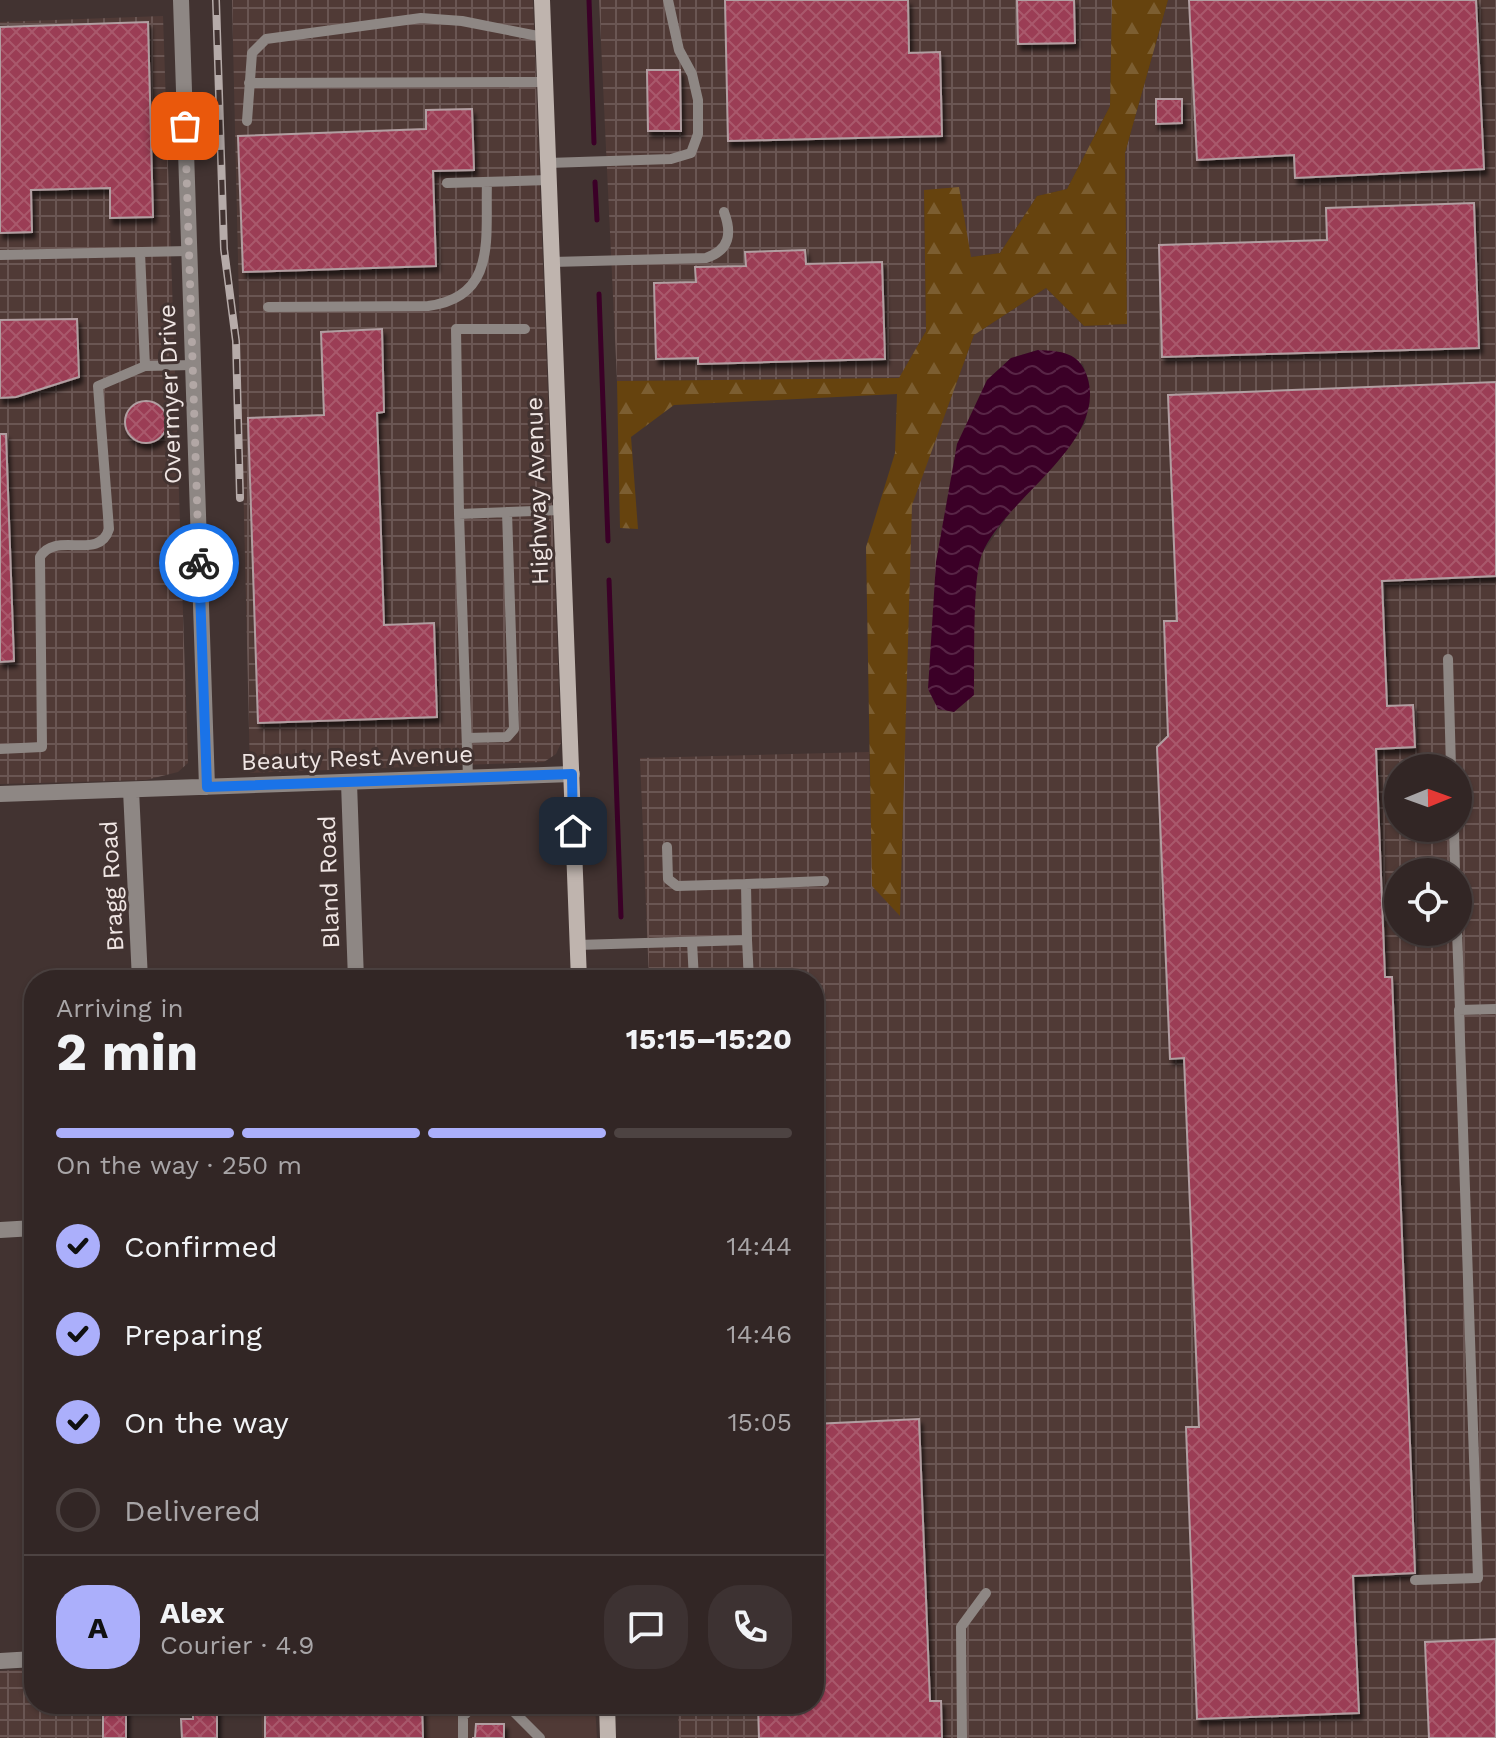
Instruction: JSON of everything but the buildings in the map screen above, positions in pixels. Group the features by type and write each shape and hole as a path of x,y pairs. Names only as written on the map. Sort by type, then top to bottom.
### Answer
{"street":[{"name":"Overmyer Drive","path":"181,0 207,787"},
{"name":"Highway Avenue","path":"542,0 578,970"},
{"name":"Beauty Rest Avenue","path":"0,794 572,774"},
{"name":"Bland Road","path":"349,783 356,970"},
{"name":"Bragg Road","path":"131,790 140,970"},
{"path":"0,1230 24,1229"},
{"path":"0,1661 24,1660"},
{"path":"607,1714 608,1738"}],"lane":[{"path":"447,183 487,182 549,171 671,159 691,153 698,134 698,100 692,74 679,50 668,0"},
{"path":"247,121 252,53 258,45 273,37 421,18 462,21 543,37"},
{"path":"249,83 545,82"},
{"path":"268,307 428,306 449,303 461,297 474,287 483,263 487,182"},
{"path":"552,262 706,258 718,254 728,242 730,227 724,212"},
{"path":"0,255 189,251"},
{"path":"140,252 145,366"},
{"path":"468,778 456,329 525,329"},
{"path":"0,749 42,747 40,557 43,551 54,547 98,545 105,540 109,529 98,386 145,366 193,365"},
{"path":"459,514 561,510"},
{"path":"467,738 507,737 514,729 507,512"},
{"path":"1448,659 1451,754"},
{"path":"667,847 668,879 677,886 824,881"},
{"path":"746,884 748,970"},
{"path":"577,945 747,940"},
{"path":"692,942 693,970"},
{"path":"1415,1580 1478,1578 1458,946"},
{"path":"1460,1010 1496,1009"},
{"path":"962,1738 961,1627 986,1593"},
{"path":"463,1738 465,1714"},
{"path":"516,1714 540,1738"}],"shaded area":[{"path":"232,0 533,0 561,743 556,754 544,762 250,773"},
{"path":"599,0 1112,0 1110,106 1067,189 1037,196 1000,253 971,257 924,190 926,331 899,379 617,381"},
{"path":"1168,0 1496,0 1496,1738 679,1738 678,1714 824,1714 824,970 649,970 640,758 869,752 873,885 900,914 911,505 974,335 1046,288 1084,326 1126,324 1125,153","holes":["1038,350 1083,364 1089,382 1086,422 1058,461 1016,504 981,555 979,575 987,380 1011,358"]},
{"path":"163,16 188,763 178,772 146,780 0,784 0,22"},
{"path":"24,1670 24,1714 101,1714 102,1738 0,1738 0,1671"},
{"path":"261,1714 596,1714 597,1738 262,1738"}],"green space":[{"path":"1112,0 1168,0 1125,153 1127,324 1084,326 1046,288 974,335 912,505 900,916 872,886 866,547 895,453 897,394 674,405 631,437 638,529 620,528 617,381 899,378 926,331 924,190 959,187 971,257 1000,253 1037,196 1067,189 1110,106"}],"water":[{"path":"1038,350 1062,352 1074,357 1087,376 1090,401 1083,424 1070,447 1011,512 982,554 975,601 974,695 954,712 938,709 928,689 936,562 957,444 987,380 1011,358"}],"waterway":[{"path":"589,0 594,143"},
{"path":"595,182 597,220"},
{"path":"599,294 608,541"},
{"path":"609,580 621,917"}],"railway":[{"path":"216,0 224,249 236,341 240,498"}],"way so far":[{"path":"185,126 199,563"}],"route":[{"path":"199,563 207,787 572,774 573,831"}]}
